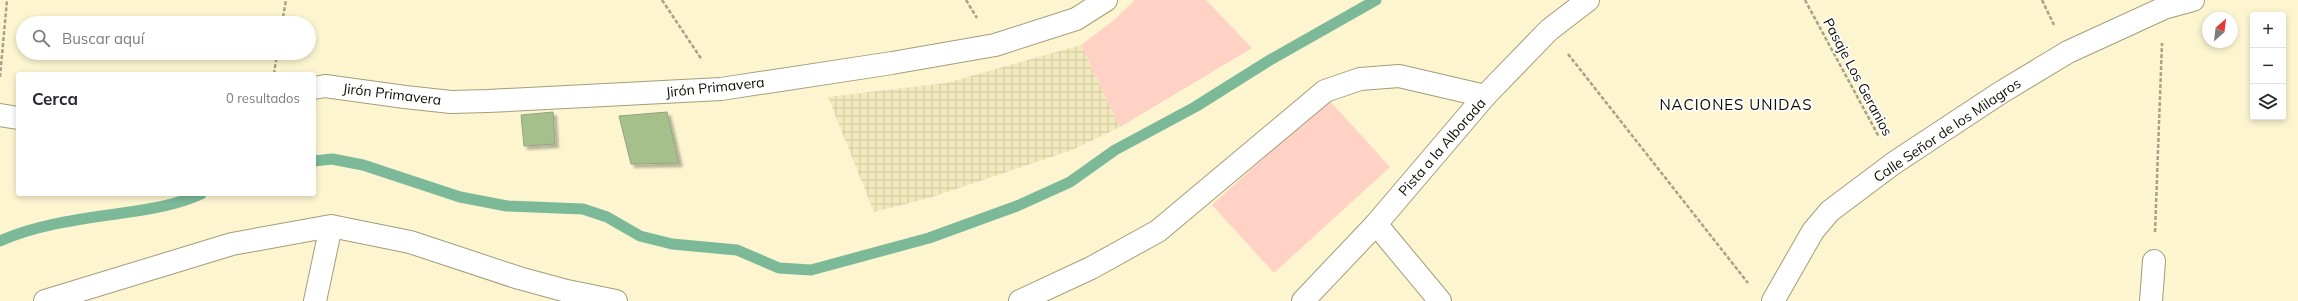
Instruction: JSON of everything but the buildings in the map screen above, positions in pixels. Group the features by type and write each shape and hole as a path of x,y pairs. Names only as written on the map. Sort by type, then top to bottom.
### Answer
{"street":[{"name":"Jirón Primavera","path":"316,88 325,86 451,102 488,102 721,89 995,44 1076,19 1106,0"},
{"name":"Pista a la Alborada","path":"1303,301 1376,224 1485,96 1549,30 1588,0"},
{"name":"Calle Señor de los Milagros","path":"1773,301 1813,231 1830,211 1894,163 2000,92 2068,52 2164,8 2193,0"},
{"path":"1018,301 1091,268 1158,231 1325,91 1360,79 1399,76 1485,96"},
{"path":"0,115 16,118"},
{"path":"1376,224 1440,301"},
{"path":"315,301 331,226"},
{"path":"45,301 232,244 331,226 410,242 519,278 567,291 616,301"},
{"path":"2151,301 2154,261"}],"path":[{"path":"0,77 7,0"},
{"path":"283,16 286,0"},
{"path":"662,0 721,89"},
{"name":"Pasaje Los Geranios","path":"1805,0 1894,163"},
{"path":"2154,261 2164,8"},
{"path":"1549,30 1753,289"},
{"path":"274,72 276,60"}],"shaded area":[{"path":"1135,0 1206,0 1252,48 1120,127 1081,45 1113,21"},
{"path":"1081,45 1120,127 1072,150 929,198 874,212 828,97 946,83"},
{"path":"1328,99 1390,167 1274,273 1212,205"}],"waterway":[{"path":"316,161 332,159 363,165 460,197 507,206 583,209 607,217 640,236 672,244 737,250 779,268 811,270 929,238 1017,206 1070,182 1115,150 1195,107 1270,60 1376,0"},
{"path":"0,241 29,230 45,226 163,206 196,196"}],"district":[{"name":"NACIONES UNIDAS","path":"1736,104"}]}
